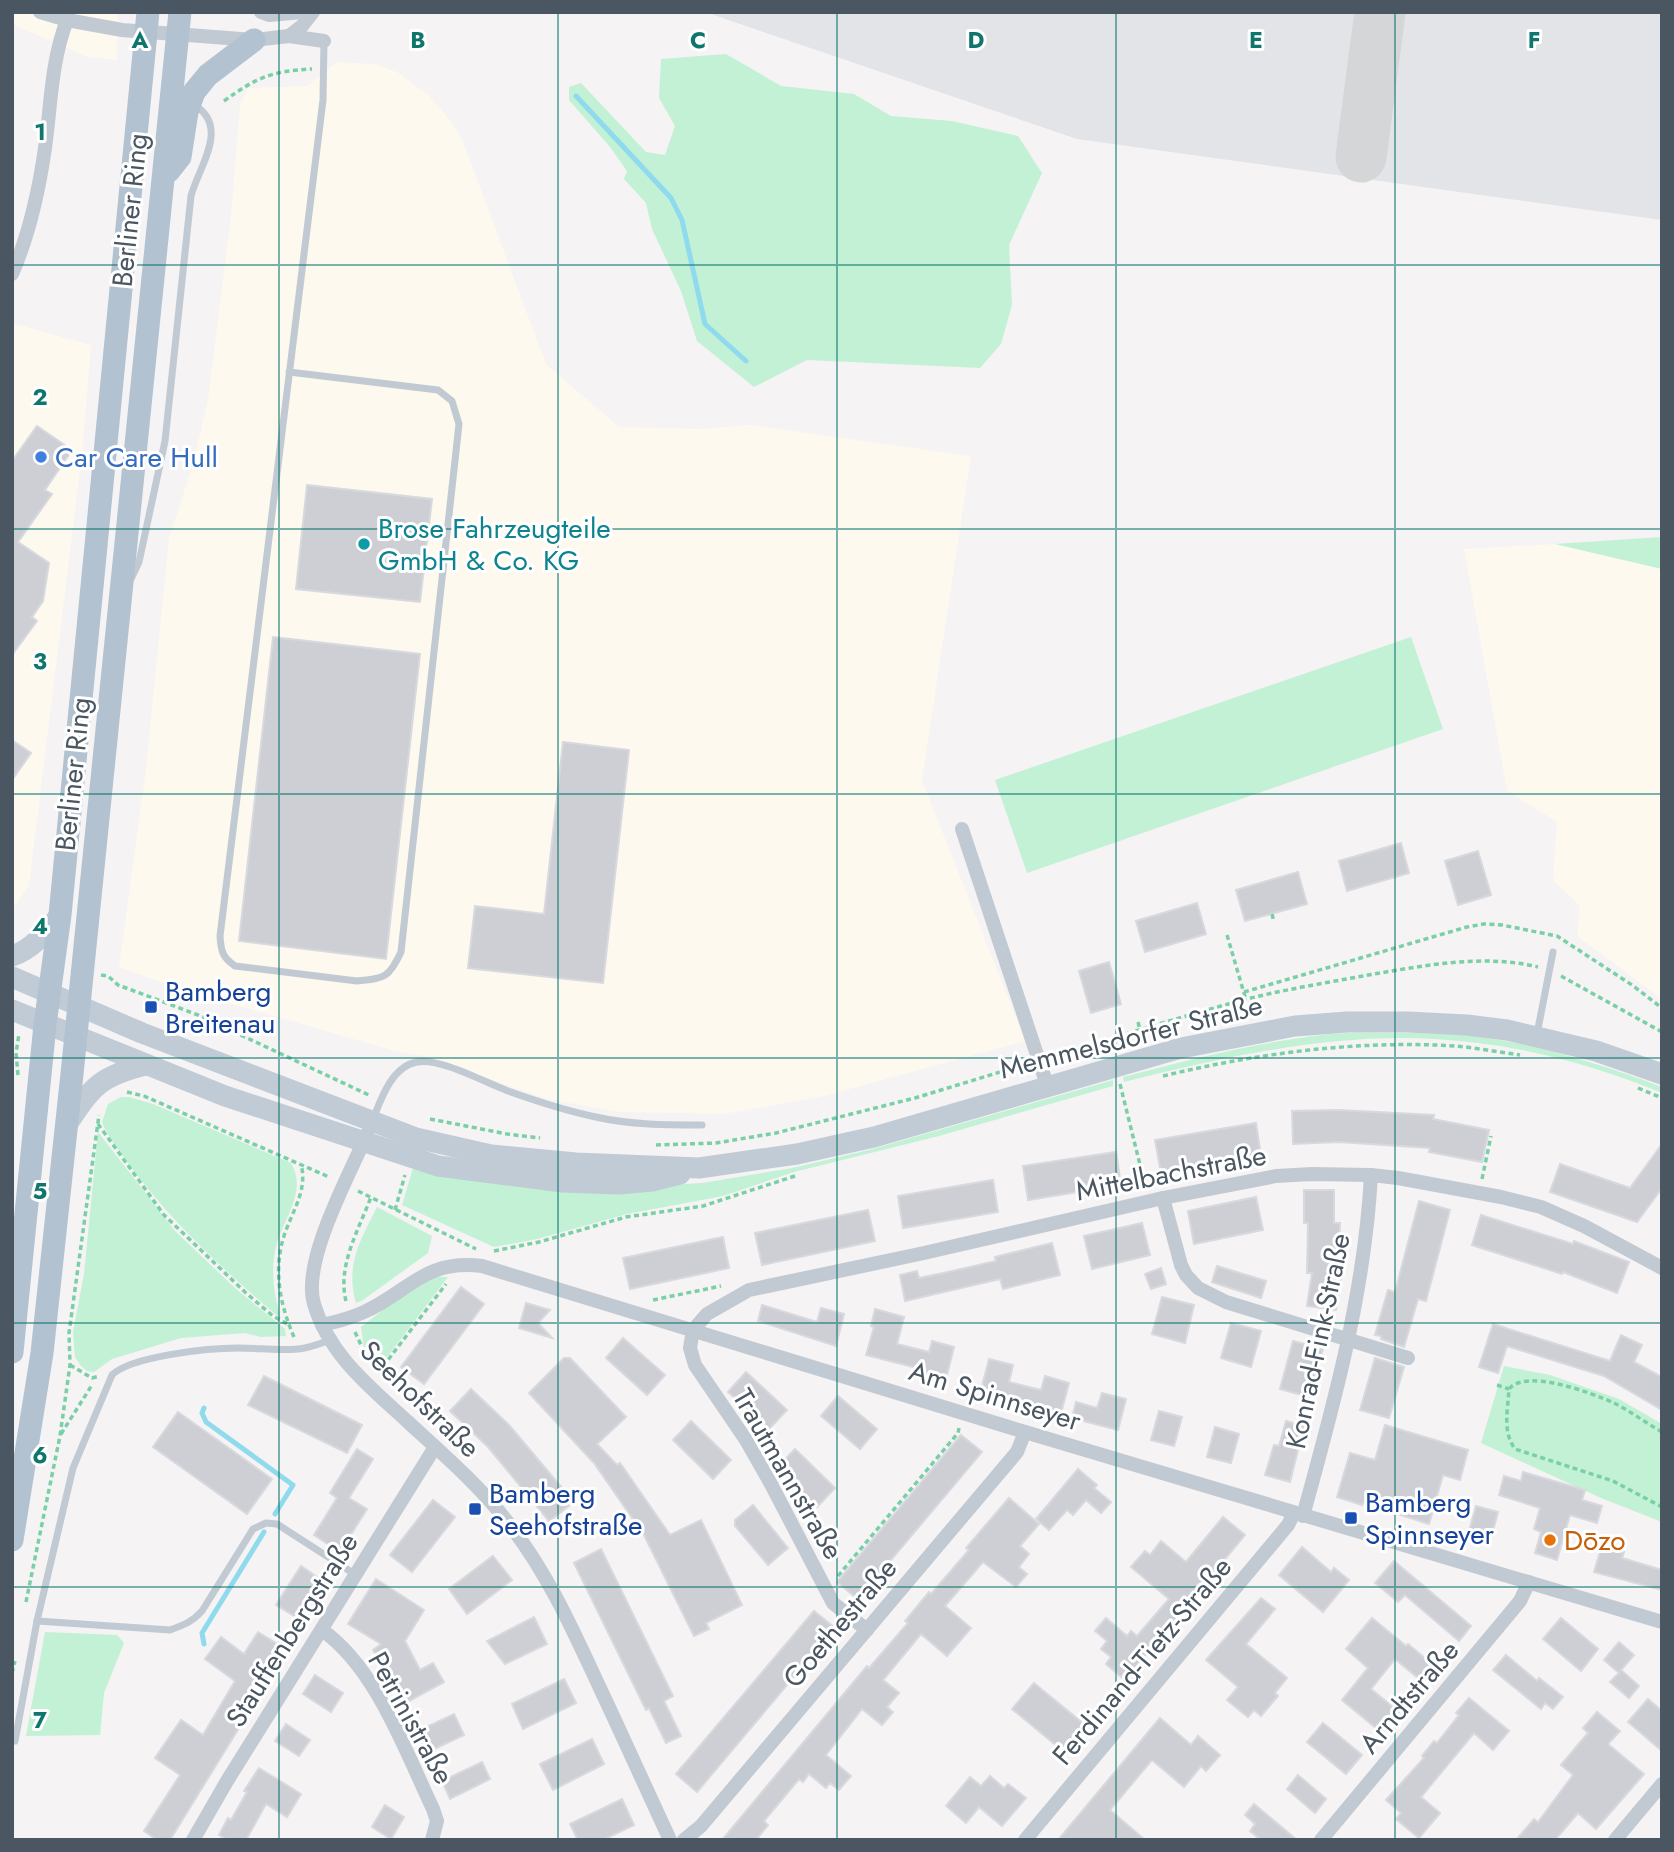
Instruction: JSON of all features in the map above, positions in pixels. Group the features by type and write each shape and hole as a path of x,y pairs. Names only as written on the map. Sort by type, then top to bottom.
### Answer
{"main road":[{"name":"Berliner Ring","path":"12,1540 42,1353 80,1006 163,179 162,99 147,22"},
{"name":"Berliner Ring","path":"12,1352 45,1025 162,99 179,23"},
{"path":"162,99 201,81 254,40"},
{"path":"12,956 36,942 60,915"},
{"name":"Memmelsdorfer Straße","path":"12,977 142,1033 269,1080 368,1133"},
{"name":"Memmelsdorfer Straße","path":"12,1010 225,1096 368,1133 416,1139 491,1154 576,1163 699,1168 797,1154 874,1137 1048,1085 1118,1076 1181,1048 1248,1034 1346,1022 1467,1025 1537,1036 1597,1051 1662,1074"},
{"path":"66,1126 97,1083 112,1074 146,1065"}],"street":[{"path":"40,12 66,20 179,23 254,40 289,36 324,41"},
{"path":"261,12 281,15 303,12"},
{"path":"289,36 302,26 313,12"},
{"path":"12,274 32,211 45,151 58,42 66,20"},
{"path":"962,829 1048,1085"},
{"name":"Seehofstraße","path":"368,1133 321,1241 314,1267 311,1286 313,1302 322,1325 341,1357 368,1386 484,1494 509,1523 537,1564 587,1660 670,1840"},
{"name":"Mittelbachstraße","path":"693,1330 707,1314 749,1290 1156,1199 1276,1176 1371,1175 1479,1192 1541,1208 1574,1221 1662,1268"},
{"name":"Konrad-Fink-Straße","path":"1299,1514 1348,1340 1361,1277 1371,1175"},
{"path":"1156,1199 1181,1265 1198,1288 1226,1302 1408,1358"},
{"name":"Am Spinnseyer","path":"322,1325 366,1311 426,1274 462,1263 482,1266 1662,1622"},
{"name":"Trautmannstraße","path":"693,1330 690,1348 695,1365 766,1474 833,1603 867,1630"},
{"name":"Goethestraße","path":"684,1840 701,1826 1017,1452 1026,1432"},
{"name":"Stauffenbergstraße","path":"193,1840 435,1447"},
{"name":"Ferdinand-Tietz-Straße","path":"1025,1840 1287,1525 1299,1514"},
{"name":"Arndtstraße","path":"1321,1840 1520,1601 1529,1582"},
{"name":"Petrinistraße","path":"322,1630 339,1641 364,1673 385,1709 433,1809 437,1821 432,1840"},
{"path":"1615,1840 1662,1784"}],"lane":[{"path":"289,372 438,390 452,401 459,424 401,952 393,970 378,979 357,981 235,966 225,959 221,952 220,936 289,372 323,100 324,41"},
{"path":"121,598 139,562 165,441 191,195 195,181 207,160 211,142 211,127 200,108 162,99"},
{"path":"1537,1036 1553,952"},
{"path":"368,1133 380,1100 396,1075 415,1062 434,1063 512,1092 596,1117 659,1125 702,1125"},
{"path":"15,1741 37,1621 73,1468 112,1375 119,1369 146,1360 188,1352 236,1348 300,1349 330,1340"},
{"path":"37,1621 170,1630 186,1625 194,1621 202,1611 253,1529 266,1523 277,1524 356,1575"}],"path":[{"path":"224,101 259,78 273,73 323,68"},
{"path":"1272,914 1274,922"},
{"path":"1244,992 1467,927 1493,925 1557,936 1662,1008"},
{"path":"1227,935 1246,1000"},
{"path":"653,1145 716,1143 776,1133 915,1098 1246,1000 1435,964 1487,961 1522,963 1549,970 1662,1032"},
{"path":"82,971 108,976 118,985 219,1025 380,1100"},
{"path":"1138,1022 1140,1030"},
{"path":"1152,1078 1284,1051 1359,1045 1457,1046 1530,1056"},
{"path":"1118,1076 1131,1084"},
{"path":"1118,1076 1156,1199"},
{"path":"1632,1086 1662,1098"},
{"path":"117,1094 134,1092 301,1164 484,1253 539,1242 626,1217 703,1206 802,1174"},
{"path":"26,1604 60,1436 71,1365 69,1333 101,1108"},
{"path":"422,1117 507,1135 546,1139"},
{"path":"97,1122 164,1215 246,1293 273,1316 289,1325"},
{"path":"1479,1192 1491,1136"},
{"path":"300,1349 289,1325 278,1276 284,1237 305,1178 301,1164"},
{"path":"371,1197 345,1265 345,1297 357,1340 367,1359 380,1371"},
{"path":"368,1386 462,1263"},
{"path":"624,1308 727,1285 749,1290"},
{"path":"71,1365 92,1378 119,1369"},
{"path":"60,1436 78,1404 99,1376"},
{"path":"1662,1432 1615,1404 1538,1380 1519,1381 1509,1390 1506,1425 1508,1439 1515,1449 1613,1482 1662,1507"},
{"path":"1497,1385 1509,1390"},
{"path":"824,1586 834,1581 958,1433 964,1413"},
{"path":"12,1672 17,1651"}],"shaded area":[{"path":"12,12 118,12 117,60 88,57 12,24"},
{"path":"705,12 1662,12 1662,220 1077,139"},
{"path":"336,62 373,64 397,72 427,94 450,120 462,139 546,364 619,427 702,429 749,425 971,456 922,780 1025,1041 820,1097 724,1114 619,1112 547,1099 423,1056 395,1051 180,989 119,967 146,769 169,538 193,464 208,400 231,215 240,105 248,88 308,86"},
{"path":"12,323 91,345 82,455 29,886 12,910"},
{"path":"1555,544 1662,569 1662,999 1577,936 1580,906 1553,880 1557,822 1507,791 1464,549"}],"green space":[{"path":"726,54 781,86 854,94 891,116 952,121 1018,136 1042,173 1009,245 1012,305 1001,344 980,368 807,360 754,387 697,341 681,291 652,229 646,203 624,179 627,171 610,147 569,100 569,87 581,83 646,152 665,155 675,126 659,98 661,59"},
{"path":"1662,537 1662,569 1555,544"},
{"path":"1411,637 1443,729 1027,873 995,780"},
{"path":"1339,1033 1454,1034 1534,1047 1637,1078 1662,1087 1662,1093 1607,1072 1550,1056 1492,1045 1434,1039 1395,1038 1317,1043 1239,1056 1124,1082 1123,1077 1251,1046 1304,1037"},
{"path":"1113,1080 1113,1086 939,1136 794,1172 723,1196 627,1214 537,1239 494,1247 402,1205 413,1168 604,1189 702,1183 792,1168 869,1150"},
{"path":"121,1097 153,1104 291,1163 296,1174 296,1194 279,1236 273,1265 281,1319 183,1228 119,1151 102,1122 108,1104"},
{"path":"98,1132 175,1231 236,1289 285,1329 286,1336 261,1337 245,1333 181,1338 112,1359 94,1372 81,1366 75,1357 73,1332 84,1274"},
{"path":"377,1207 432,1236 428,1253 356,1303 353,1265 360,1242"},
{"path":"436,1277 448,1277 381,1365 364,1348 361,1327 406,1292"},
{"path":"1504,1366 1550,1375 1619,1399 1662,1424 1662,1522 1601,1498 1481,1443"},
{"path":"45,1632 117,1635 124,1643 104,1693 100,1735 26,1736"}],"building":[{"path":"37,426 72,450 45,490 52,494 18,542 49,563 43,601 32,617 37,621 12,655 12,461"},
{"name":"Brose Fahrzeugteile GmbH & Co. KG","path":"307,485 432,499 420,602 296,589"},
{"path":"273,637 420,654 386,959 239,941"},
{"path":"12,740 31,753 12,780"},
{"path":"563,742 629,750 603,983 468,968 475,906 544,914"},
{"path":"1401,843 1409,873 1347,891 1339,861"},
{"path":"1478,851 1491,895 1458,905 1445,861"},
{"path":"1298,872 1307,904 1245,921 1236,890"},
{"path":"1197,903 1206,934 1145,952 1136,921"},
{"path":"1109,962 1121,1004 1091,1013 1079,971"},
{"path":"1338,1110 1434,1115 1433,1119 1489,1130 1482,1162 1429,1152 1430,1148 1339,1142 1293,1144 1292,1111"},
{"path":"1256,1123 1261,1156 1161,1173 1155,1140"},
{"path":"1662,1144 1662,1188 1637,1222 1550,1192 1560,1164 1630,1188"},
{"path":"1116,1152 1121,1185 1028,1200 1023,1166"},
{"path":"993,1180 998,1212 903,1228 898,1196"},
{"path":"1304,1190 1334,1190 1334,1223 1340,1223 1338,1277 1341,1278 1336,1310 1307,1306 1312,1273 1307,1273 1308,1223 1304,1223"},
{"path":"1256,1197 1263,1230 1194,1244 1188,1211"},
{"path":"1419,1201 1450,1210 1426,1301 1418,1299 1404,1347 1375,1335 1388,1290 1395,1292"},
{"path":"868,1210 875,1241 762,1265 755,1233"},
{"path":"1481,1215 1573,1244 1574,1241 1629,1262 1617,1293 1563,1272 1562,1274 1472,1245"},
{"path":"1142,1223 1150,1255 1092,1269 1084,1236"},
{"path":"723,1237 729,1268 630,1289 623,1258"},
{"path":"1052,1243 1060,1275 1003,1289 1000,1279 905,1301 900,1275 917,1271 919,1278 948,1272 996,1261 995,1257"},
{"path":"1217,1266 1266,1281 1261,1298 1212,1282"},
{"path":"1161,1268 1166,1284 1151,1289 1145,1274"},
{"path":"461,1287 484,1304 424,1384 401,1367"},
{"path":"1162,1297 1194,1305 1185,1343 1152,1334"},
{"path":"526,1303 550,1310 538,1323 552,1338 519,1328"},
{"path":"762,1305 817,1322 821,1308 844,1314 836,1346 758,1321"},
{"path":"875,1309 904,1317 897,1344 929,1352 932,1341 954,1347 946,1379 924,1373 925,1370 866,1355 874,1327 871,1326"},
{"path":"1231,1323 1261,1331 1251,1367 1221,1358"},
{"path":"1493,1324 1610,1361 1621,1335 1642,1345 1634,1362 1662,1377 1662,1410 1604,1376 1507,1346 1498,1373 1479,1367"},
{"path":"623,1338 665,1375 647,1395 606,1358"},
{"path":"1293,1341 1323,1349 1309,1397 1280,1389"},
{"path":"564,1358 570,1358 626,1417 597,1444 617,1465 620,1463 670,1535 701,1520 742,1605 706,1623 709,1629 694,1636 644,1535 594,1463 529,1393"},
{"path":"1375,1358 1404,1367 1389,1418 1360,1410"},
{"path":"989,1359 1013,1365 1009,1382 1041,1390 1045,1376 1069,1383 1061,1413 981,1390"},
{"path":"746,1372 787,1410 769,1429 728,1392"},
{"path":"264,1376 362,1425 347,1453 248,1405"},
{"path":"471,1389 509,1425 574,1502 549,1521 488,1447 450,1411"},
{"path":"1102,1393 1126,1399 1118,1430 1072,1418 1076,1402 1097,1408"},
{"path":"838,1396 877,1429 860,1449 821,1416"},
{"path":"1159,1411 1182,1417 1174,1446 1151,1440"},
{"path":"178,1412 272,1479 247,1514 153,1447"},
{"path":"691,1421 731,1460 713,1479 673,1440"},
{"path":"1286,1421 1304,1426 1290,1482 1265,1475 1274,1445 1279,1446"},
{"path":"1385,1425 1468,1450 1460,1480 1443,1475 1429,1524 1337,1497 1350,1453 1375,1460"},
{"path":"1215,1427 1239,1434 1231,1463 1207,1457"},
{"path":"961,1435 982,1452 858,1599 837,1582"},
{"path":"357,1449 373,1459 349,1498 367,1509 340,1552 314,1535 337,1498 330,1493"},
{"path":"795,1449 835,1488 817,1507 777,1468"},
{"path":"1078,1469 1097,1485 1094,1488 1111,1502 1101,1513 1086,1500 1073,1515 1067,1510 1049,1530 1036,1519"},
{"path":"1523,1472 1585,1490 1582,1500 1602,1506 1597,1523 1570,1515 1557,1560 1535,1553 1541,1532 1534,1529 1540,1508 1499,1495 1504,1476 1521,1481"},
{"path":"1009,1498 1039,1524 1020,1546 1029,1554 1019,1567 1027,1574 1016,1587 983,1562 945,1606 971,1628 947,1656 921,1634 883,1680 899,1693 887,1707 893,1712 882,1725 862,1709 826,1755 851,1776 839,1790 830,1783 826,1788 809,1774 803,1782 799,1779 764,1821 768,1825 756,1840 722,1840 867,1666 869,1668 908,1623 905,1621 969,1550 966,1548"},
{"path":"433,1500 455,1517 412,1572 390,1555"},
{"path":"753,1505 788,1548 768,1565 735,1526 735,1520"},
{"path":"1476,1506 1498,1512 1490,1542 1468,1535"},
{"path":"1223,1517 1245,1535 1125,1680 1106,1664 1111,1657 1101,1649 1107,1641 1095,1631 1106,1618 1127,1636 1131,1631 1137,1636 1169,1599 1131,1567 1145,1551 1150,1555 1161,1541 1186,1562"},
{"path":"1602,1545 1624,1552 1622,1558 1662,1570 1662,1590 1594,1572"},
{"path":"1302,1547 1331,1572 1334,1568 1349,1580 1323,1612 1279,1575"},
{"path":"601,1549 673,1696 664,1701 681,1736 666,1743 649,1708 646,1710 574,1563"},
{"path":"493,1556 512,1580 467,1614 449,1589"},
{"path":"1394,1561 1471,1626 1459,1641 1405,1595 1398,1602 1375,1583"},
{"path":"301,1566 323,1581 299,1619 276,1605"},
{"path":"376,1579 424,1610 405,1641 420,1670 433,1663 444,1682 404,1704 373,1650 381,1644 348,1624"},
{"path":"1261,1598 1275,1609 1246,1644 1287,1678 1275,1693 1278,1696 1261,1716 1254,1710 1248,1717 1227,1700 1238,1687 1206,1660"},
{"path":"814,1611 835,1628 697,1792 676,1774"},
{"path":"534,1617 547,1644 505,1664 487,1641"},
{"path":"1372,1618 1436,1667 1423,1682 1395,1659 1371,1689 1399,1712 1382,1733 1342,1700 1368,1668 1346,1649"},
{"path":"1561,1618 1598,1649 1581,1671 1543,1639"},
{"path":"258,1632 287,1650 170,1840 157,1840 144,1831 180,1775 155,1758 181,1720 203,1735 235,1681 205,1659 221,1637 244,1654"},
{"path":"1619,1642 1634,1655 1621,1670 1639,1686 1629,1698 1610,1682 1619,1673 1604,1660"},
{"path":"1506,1655 1537,1681 1539,1678 1563,1697 1553,1709 1545,1703 1541,1709 1493,1670"},
{"path":"315,1675 343,1693 331,1712 303,1694"},
{"path":"564,1679 576,1703 523,1729 512,1704"},
{"path":"1034,1683 1085,1725 1063,1751 1012,1709"},
{"path":"1469,1698 1509,1731 1493,1750 1474,1733 1421,1797 1440,1813 1419,1838 1396,1819 1401,1813 1386,1800 1424,1758 1422,1756 1434,1741 1437,1743"},
{"path":"1648,1699 1662,1711 1662,1751 1628,1722"},
{"path":"1597,1712 1620,1731 1608,1744 1644,1774 1596,1829 1578,1813 1555,1840 1516,1840 1534,1819 1538,1822 1573,1775 1561,1765 1588,1733 1583,1728"},
{"path":"454,1714 464,1735 426,1753 416,1732"},
{"path":"1160,1718 1191,1745 1198,1736 1220,1755 1206,1771 1201,1766 1184,1787 1152,1760 1110,1810 1145,1840 1058,1840"},
{"path":"1323,1723 1362,1755 1346,1774 1307,1742"},
{"path":"286,1724 310,1740 299,1756 275,1741"},
{"path":"592,1739 604,1764 553,1790 540,1764"},
{"path":"482,1762 490,1779 450,1799 442,1781"},
{"path":"259,1768 301,1794 287,1817 266,1804 246,1840 228,1840 219,1835 228,1818 231,1820 247,1792 244,1791"},
{"path":"1298,1775 1326,1799 1315,1813 1287,1789"},
{"path":"990,1776 1004,1788 1008,1784 1026,1798 1002,1826 979,1807 966,1823 946,1806 970,1777 981,1786"},
{"path":"622,1799 634,1825 603,1840 578,1840 570,1824"},
{"path":"1254,1804 1297,1840 1261,1840 1250,1831 1255,1824 1245,1815"},
{"path":"385,1805 404,1817 391,1839 372,1827"}],"waterway":[{"path":"576,96 671,198 682,220 705,324 746,361"},
{"path":"204,1408 202,1413 206,1422 293,1485 275,1514"},
{"path":"204,1644 202,1633 264,1532"}],"taxiway":[{"path":"1361,157 1380,12"}],"place":[{"name":"Car Care Hull","path":"41,457"},
{"name":"Brose Fahrzeugteile GmbH & Co. KG","path":"364,544"},
{"name":"Bamberg Breitenau","path":"151,1007"},
{"name":"Bamberg Seehofstraße","path":"475,1509"},
{"name":"Bamberg Spinnseyer","path":"1351,1518"},
{"name":"Dōzo","path":"1550,1540"}]}
